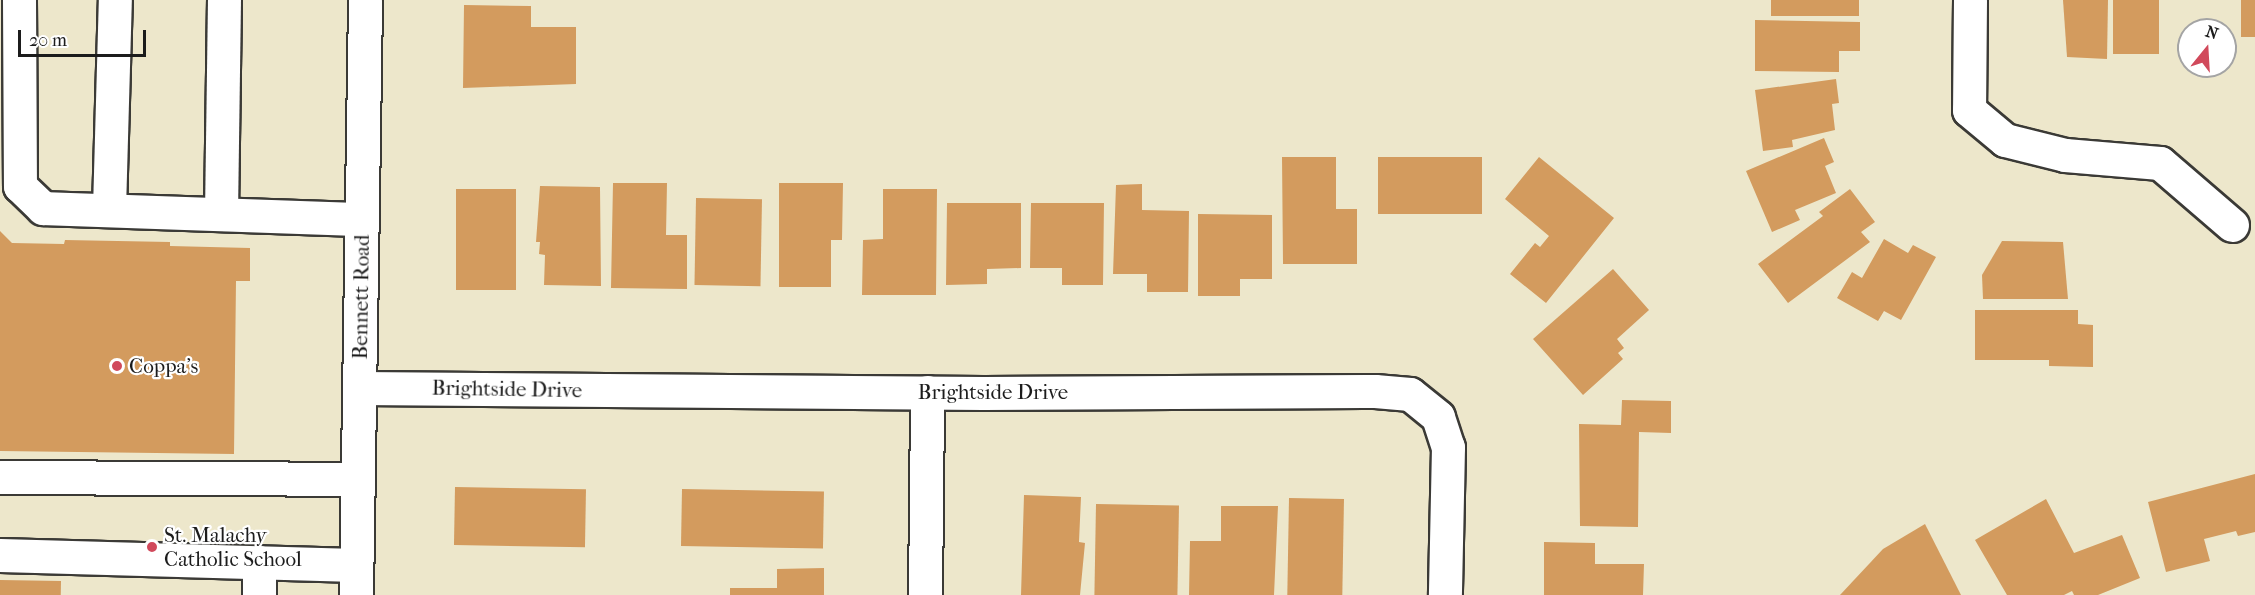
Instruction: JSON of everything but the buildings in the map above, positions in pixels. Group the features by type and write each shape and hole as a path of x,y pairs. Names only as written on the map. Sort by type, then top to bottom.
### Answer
{"street":[{"path":"19,0 20,186 43,208 362,219"},
{"path":"109,209 115,0"},
{"path":"221,214 224,0"},
{"name":"Bennett Road","path":"356,580 365,0"},
{"path":"1970,0 1969,110 2005,140 2065,155 2160,163 2232,225"},
{"name":"Brightside Drive","path":"359,388 927,392 1375,391 1410,394 1438,417 1448,447 1445,595"},
{"path":"925,595 927,392"},
{"path":"0,477 357,478"},
{"path":"0,555 259,562 356,580"},
{"path":"259,562 259,595"}],"place":[{"name":"Coppa's","path":"117,366"},
{"name":"St. Malachy Catholic School","path":"152,547"}]}
